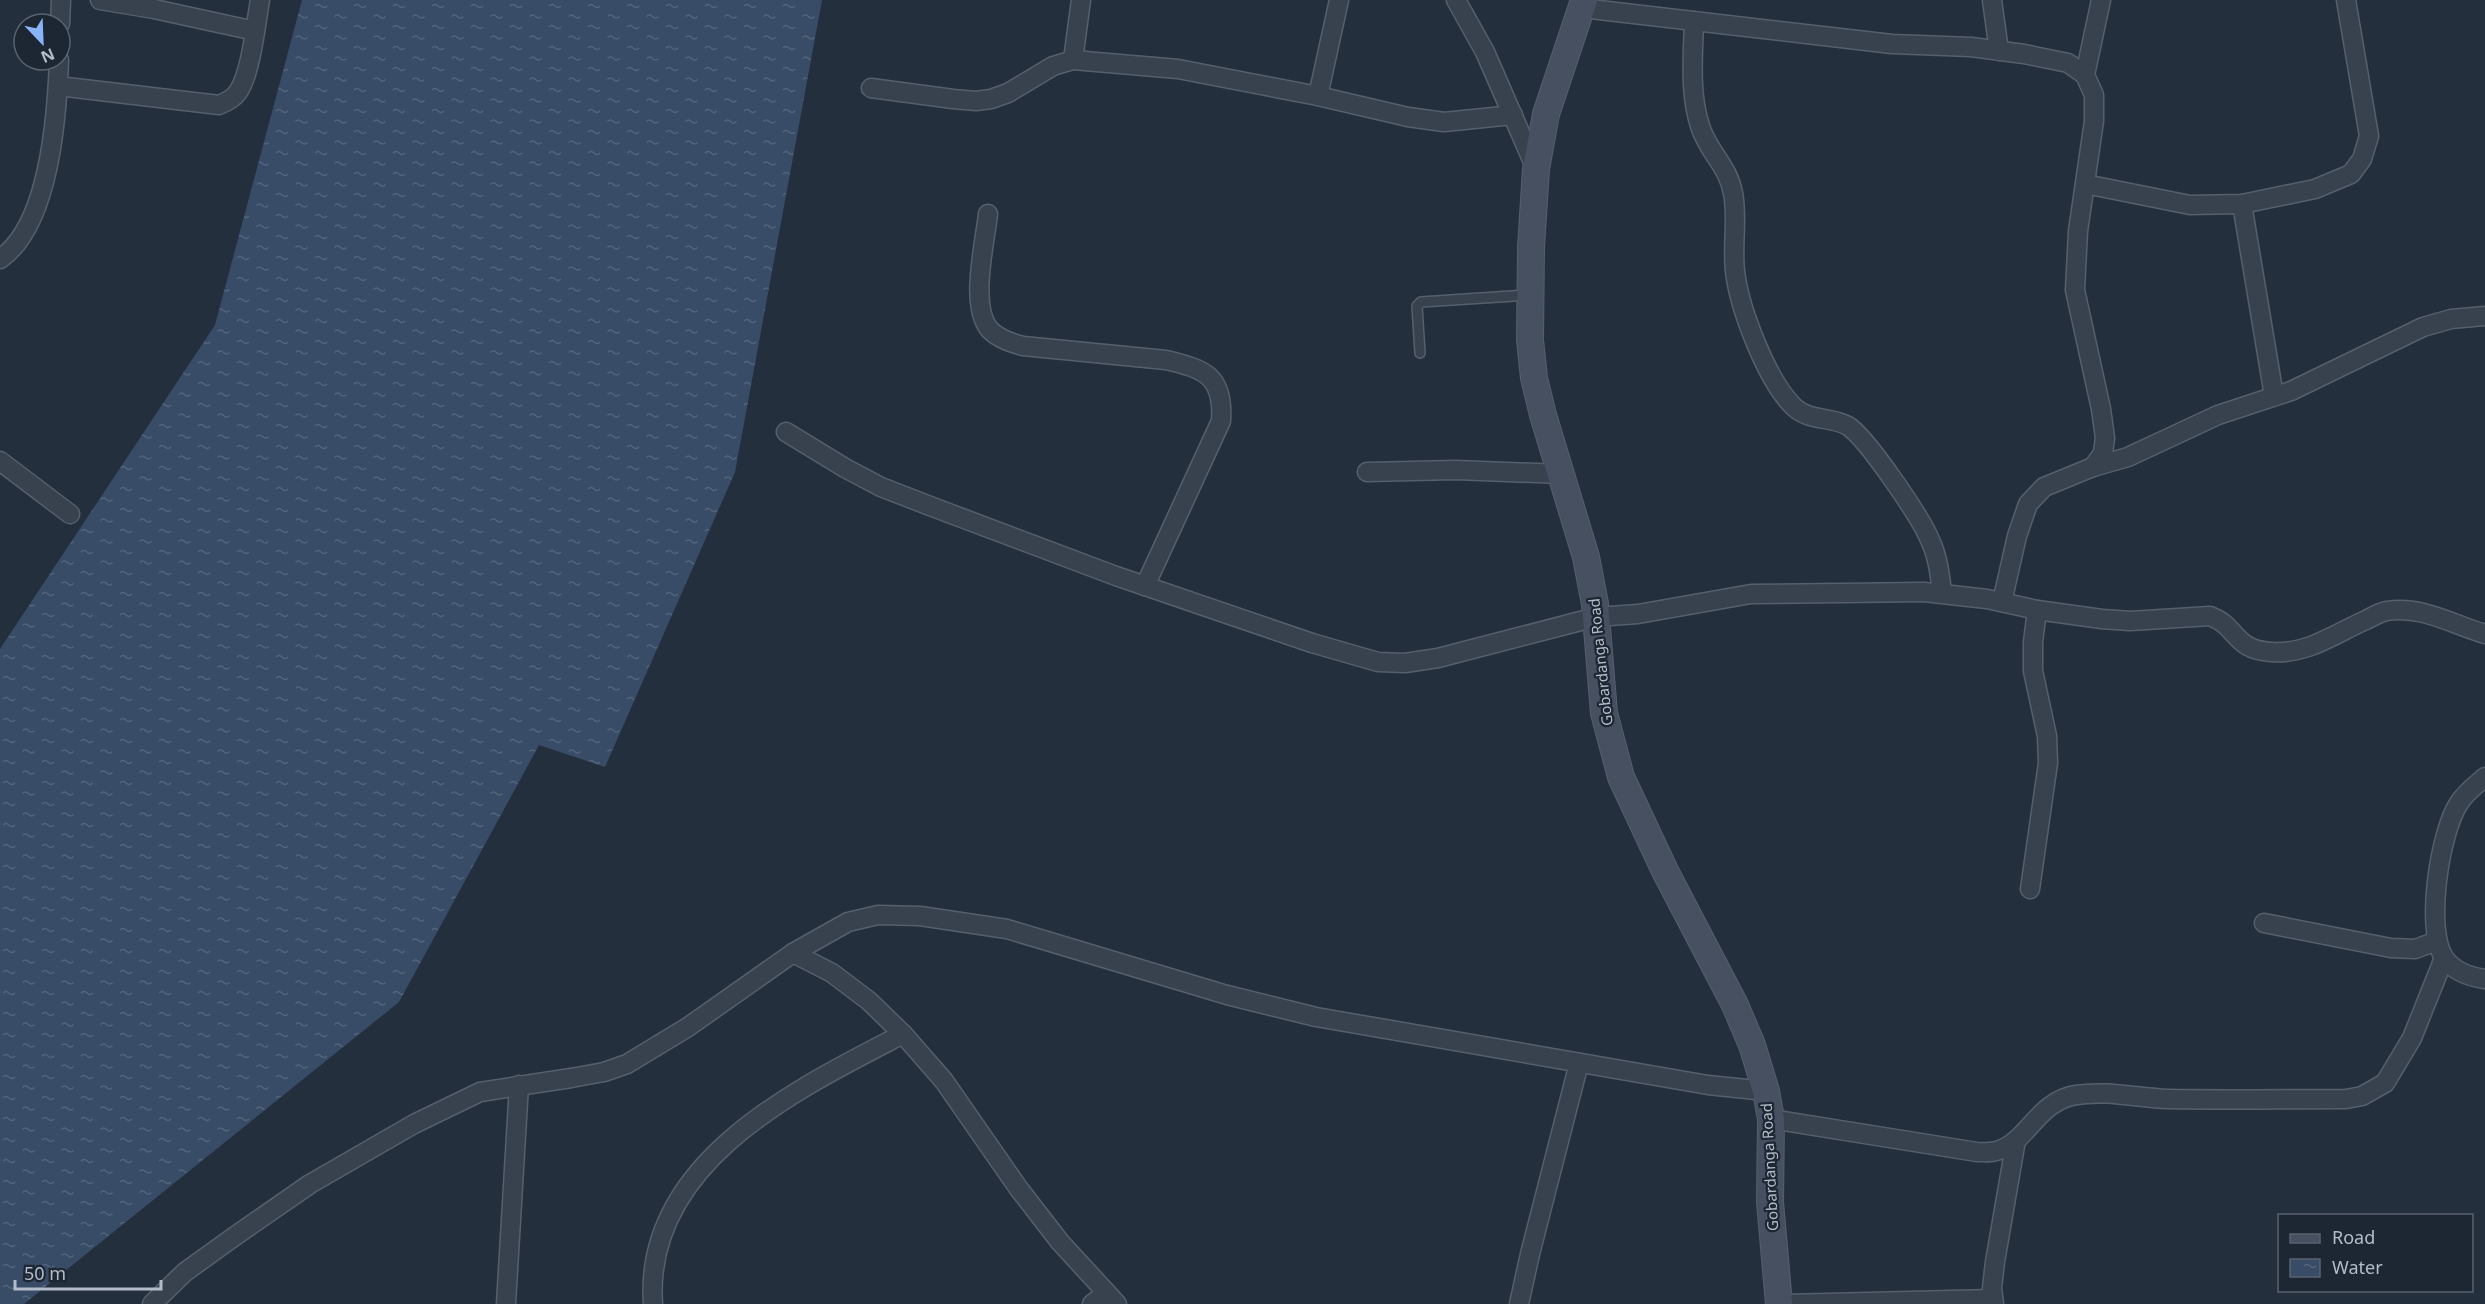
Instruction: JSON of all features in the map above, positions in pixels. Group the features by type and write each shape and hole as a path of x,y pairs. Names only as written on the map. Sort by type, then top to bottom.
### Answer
{"main road":[{"name":"Gobardanga Road","path":"1583,4 1546,114 1536,169 1530,295 1530,340 1534,378 1586,557 1596,617 1604,713 1621,777 1665,871 1735,1005 1752,1045 1766,1091 1771,1119 1770,1202 1779,1304"}],"street":[{"path":"100,0 255,31"},
{"path":"58,86 219,105 231,100 239,91 246,75 260,0"},
{"path":"1073,60 1081,0"},
{"path":"1318,96 1339,0"},
{"path":"1456,0 1485,52 1536,169"},
{"path":"1992,0 1999,51"},
{"path":"2085,75 2101,0"},
{"path":"2085,184 2190,206 2242,204 2315,189 2351,174 2362,159 2369,136 2346,0"},
{"path":"1583,4 1694,21 1892,44 1999,51 2068,63 2085,75 2094,95 2094,121 2077,242 2075,290 2101,409 2104,438 2103,453 2093,467"},
{"path":"1694,21 1693,85 1696,111 1701,129 1710,148 1723,164 1732,188 1735,270 1741,303 1756,342 1779,387 1794,407 1808,417 1848,426 1865,441 1915,512 1930,539 1938,562 1942,593"},
{"path":"871,88 964,100 991,99 1008,93 1053,66 1073,60 1178,69 1318,96 1408,117 1444,122 1513,115"},
{"path":"0,259 27,227 34,210 54,138 59,72"},
{"path":"2242,204 2274,396"},
{"path":"988,214 979,300 989,329 1005,341 1023,346 1166,360 1187,365 1208,375 1219,387 1222,405 1221,421 1145,586"},
{"path":"2002,602 2017,536 2028,504 2044,487 2093,467 2128,457 2218,415 2321,378 2423,327 2451,319 2485,316"},
{"path":"786,432 881,487 1145,586 1312,643 1378,662 1405,663 1438,658 1596,617 1638,614 1751,594 1808,592 1942,593 2037,610 2130,621 2210,616 2220,620 2248,648 2270,652 2289,652 2315,646 2386,611 2404,610 2425,613 2485,634"},
{"path":"0,460 70,514"},
{"path":"1368,472 1455,470 1562,474"},
{"path":"2030,889 2048,763 2047,736 2033,671 2033,642 2037,610"},
{"path":"2485,777 2458,803 2445,839 2437,878 2434,918 2440,949 2456,970 2474,978 2485,979"},
{"path":"152,1304 185,1272 310,1184 446,1107 480,1092 593,1074 627,1064 688,1027 793,953 848,922 878,915 920,916 1007,929 1227,994 1316,1017 1708,1085 1766,1091"},
{"path":"2264,923 2391,948 2440,949"},
{"path":"1771,1119 1977,1152 1995,1151 2016,1140 2045,1109 2074,1095 2168,1099 2346,1099 2362,1096 2385,1083 2412,1038 2440,949"},
{"path":"793,953 832,974 869,1001 903,1034 944,1081 1019,1189 1060,1242 1112,1299 1092,1304"},
{"path":"653,1304 652,1289 659,1246 685,1187 703,1164 726,1143 825,1074 903,1034"},
{"path":"1519,1304 1579,1063"},
{"path":"506,1304 519,1085"},
{"path":"1785,1304 1994,1301 1995,1262 2016,1140"}],"lane":[{"path":"1420,353 1417,306 1421,302 1530,295"}],"water":[{"path":"302,0 822,0 735,472 605,767 539,745 399,1002 24,1304 0,1304 0,649 215,325"}]}
